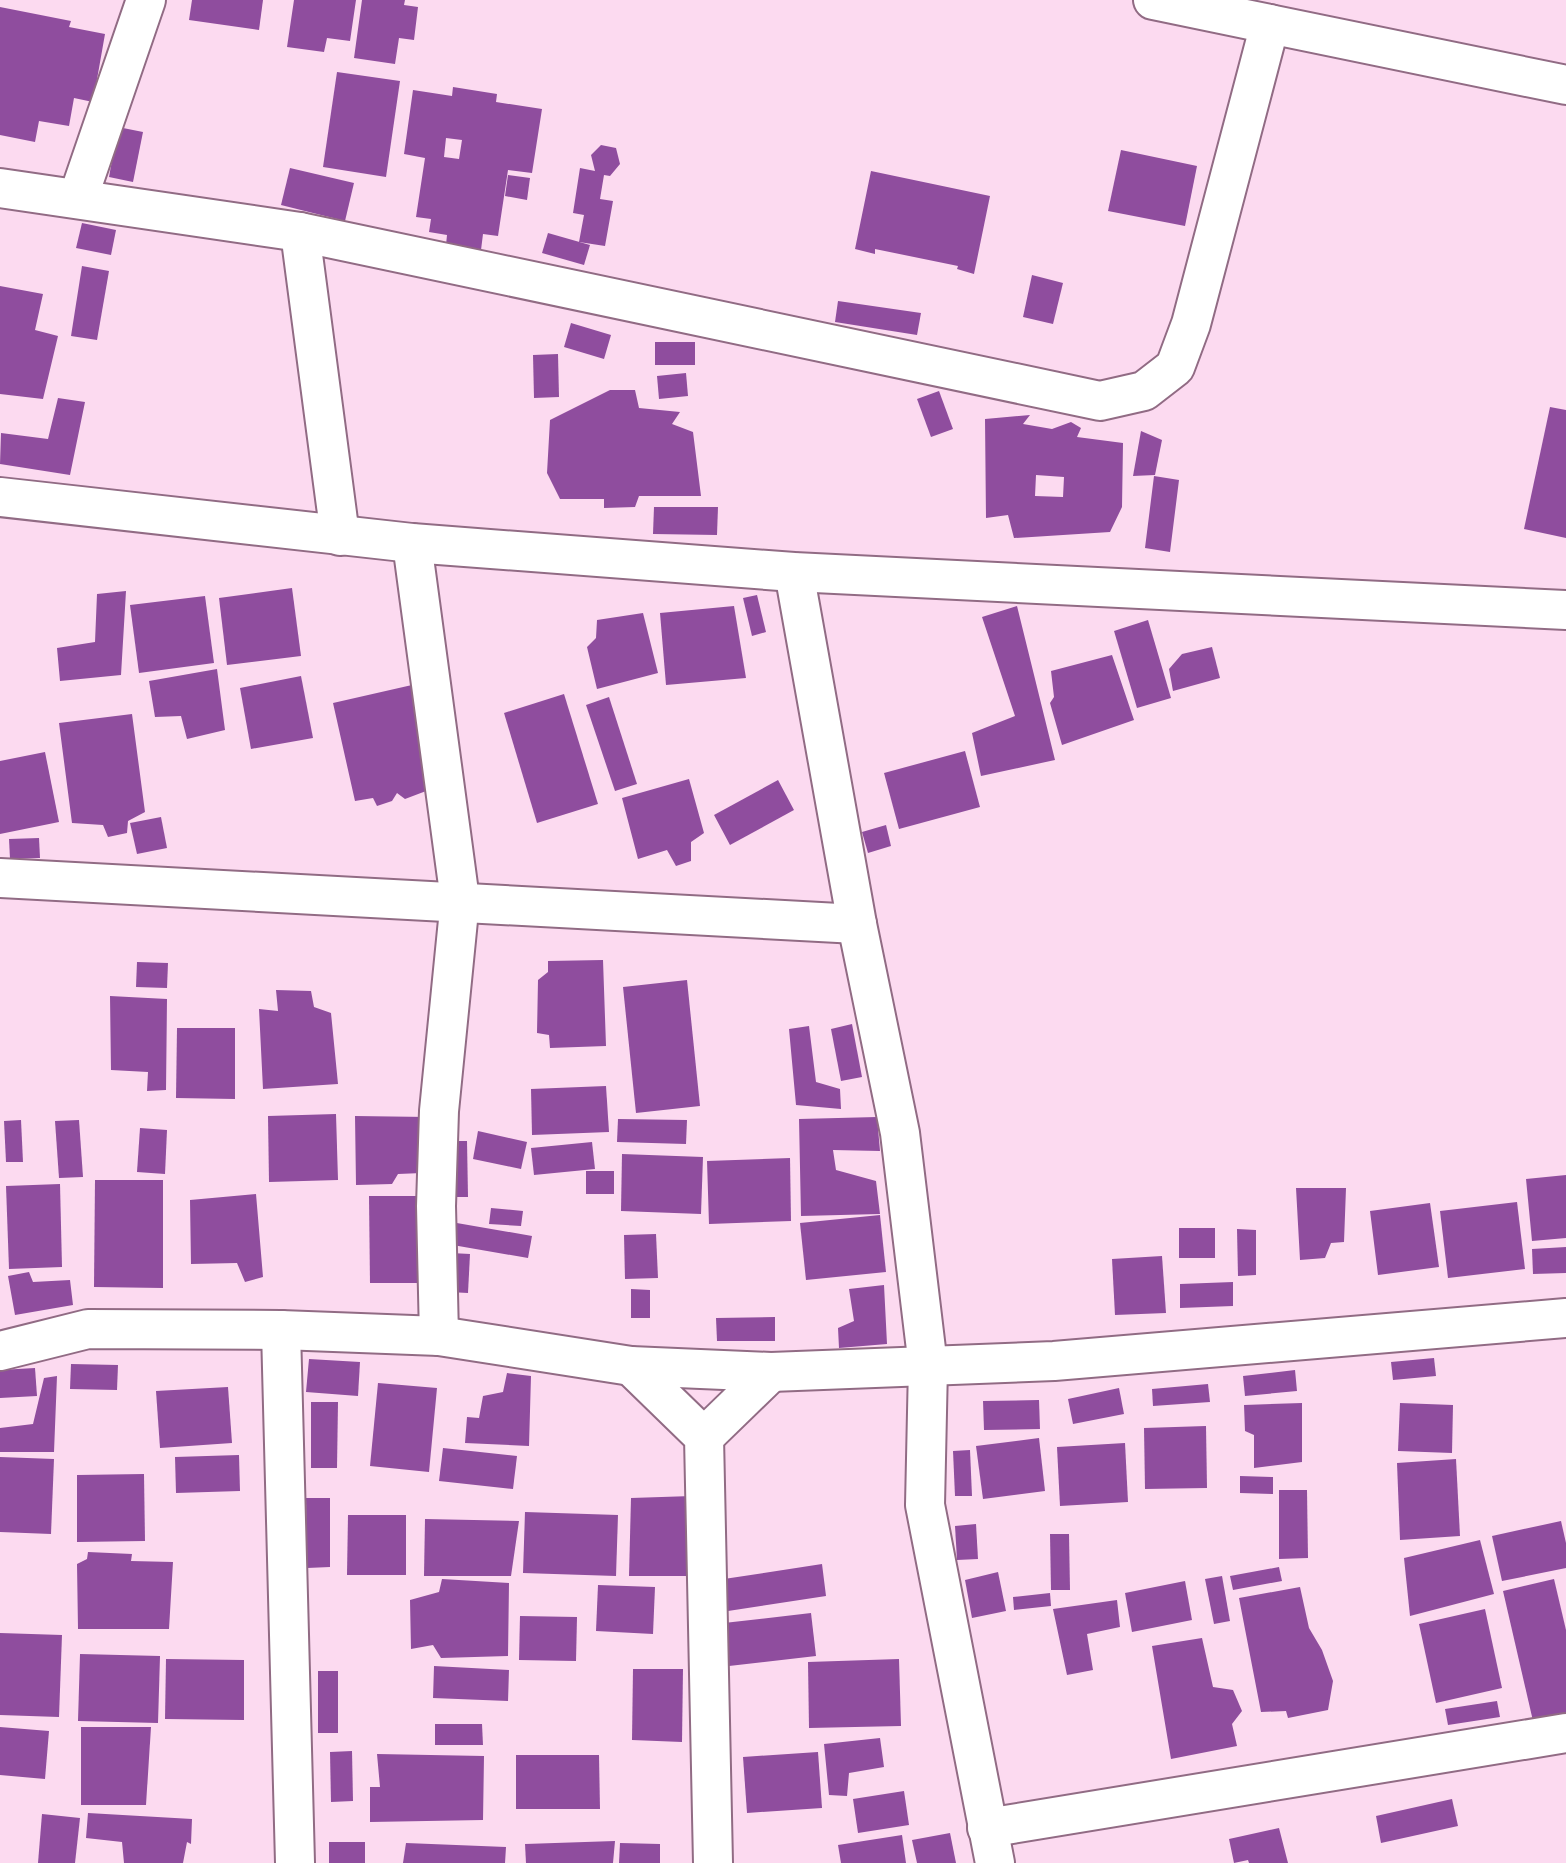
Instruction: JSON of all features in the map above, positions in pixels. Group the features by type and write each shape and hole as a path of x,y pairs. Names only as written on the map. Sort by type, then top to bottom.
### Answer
{"street":[{"path":"78,198 146,0"},
{"path":"1153,0 1566,85"},
{"path":"0,188 300,232 1100,401 1144,391 1175,367 1191,324 1270,24"},
{"path":"300,232 340,536"},
{"path":"0,497 412,543 794,572 1566,610"},
{"path":"412,543 460,901 439,1111 436,1206 439,1336"},
{"path":"794,572 857,924 900,1133 928,1366 925,1505 991,1846 1566,1733"},
{"path":"0,878 857,924"},
{"path":"0,1351 88,1329 281,1331 439,1336 631,1366 771,1372 1054,1361 1566,1318"},
{"path":"281,1331 295,1863"},
{"path":"631,1366 704,1437 713,1863"},
{"path":"704,1437 771,1372"}],"building":[{"path":"192,0 263,0 259,30 189,20"},
{"path":"294,0 356,0 350,41 327,38 324,52 287,47"},
{"path":"362,0 405,0 404,5 418,7 414,40 399,38 395,64 354,58"},
{"path":"0,7 71,21 69,27 105,34 93,102 74,98 69,126 39,121 35,142 0,135"},
{"path":"337,72 400,81 386,177 323,167"},
{"path":"453,87 497,94 496,102 542,109 532,173 508,170 498,236 483,234 481,250 446,245 447,235 429,232 431,219 416,217 425,158 404,154 413,90 452,96","holes":["446,138 462,140 459,159 444,157"]},
{"path":"118,127 143,132 133,182 109,177"},
{"path":"601,145 616,148 620,164 610,176 604,175 600,199 613,201 605,246 579,242 584,215 573,213 580,168 595,171 591,155"},
{"path":"1121,150 1197,166 1185,226 1108,211"},
{"path":"290,168 354,183 345,221 281,205"},
{"path":"871,171 990,196 974,274 957,269 958,266 875,249 875,254 855,249"},
{"path":"508,175 530,178 527,200 505,196"},
{"path":"82,223 116,230 111,255 76,248"},
{"path":"548,233 590,245 584,265 542,253"},
{"path":"82,266 109,271 97,340 71,336"},
{"path":"1032,275 1063,283 1053,324 1023,317"},
{"path":"0,286 43,294 35,330 58,336 43,399 0,394"},
{"path":"838,301 921,313 917,335 835,322"},
{"path":"571,323 611,335 604,359 564,347"},
{"path":"655,342 695,342 695,365 655,365"},
{"path":"558,354 559,397 534,398 533,355"},
{"path":"686,373 688,396 659,399 657,376"},
{"path":"610,390 635,390 639,408 680,412 672,424 693,432 701,496 639,496 635,507 604,508 604,499 560,499 547,473 550,420"},
{"path":"939,391 953,429 931,437 917,399"},
{"path":"58,398 85,402 70,475 0,464 1,433 48,439"},
{"path":"1550,407 1566,410 1566,538 1524,529"},
{"path":"1030,415 1023,424 1052,429 1071,422 1081,428 1077,437 1123,443 1122,507 1110,532 1014,538 1008,515 986,518 985,419","holes":["1036,475 1064,477 1063,497 1035,496"]},
{"path":"1141,431 1162,440 1155,475 1133,476"},
{"path":"1154,476 1179,480 1170,552 1145,548"},
{"path":"654,507 718,507 717,535 653,534"},
{"path":"292,588 301,656 227,665 219,598"},
{"path":"126,591 121,675 60,681 57,648 95,642 97,594"},
{"path":"757,595 766,632 752,636 743,598"},
{"path":"205,596 214,663 139,673 130,605"},
{"path":"734,606 746,678 666,685 660,613"},
{"path":"1017,606 1055,760 981,776 972,733 1015,716 982,617"},
{"path":"643,613 658,673 597,689 587,647 596,638 597,620"},
{"path":"1148,620 1171,698 1137,708 1114,631"},
{"path":"1212,647 1220,678 1173,691 1169,669 1182,654"},
{"path":"1112,655 1134,720 1062,745 1050,703 1054,697 1051,671"},
{"path":"217,669 225,730 187,739 181,716 155,717 149,681"},
{"path":"301,676 313,738 251,749 240,688"},
{"path":"412,685 434,788 405,799 397,793 392,801 377,806 373,798 355,801 333,703"},
{"path":"564,694 598,804 537,823 504,713"},
{"path":"609,697 637,784 615,791 586,705"},
{"path":"132,714 145,812 128,821 127,833 108,837 103,825 72,823 59,723"},
{"path":"965,751 980,807 899,829 884,773"},
{"path":"45,752 59,822 0,834 0,761"},
{"path":"689,779 704,833 691,842 691,861 676,866 667,850 638,859 622,798"},
{"path":"778,780 794,810 730,845 714,815"},
{"path":"161,817 167,848 137,854 130,823"},
{"path":"886,825 891,846 868,853 862,832"},
{"path":"39,838 40,858 10,859 9,839"},
{"path":"603,960 606,1046 550,1048 549,1035 537,1033 538,980 548,972 548,961"},
{"path":"137,962 168,963 167,988 136,987"},
{"path":"687,980 700,1106 636,1113 623,987"},
{"path":"276,990 311,991 314,1007 331,1013 338,1084 263,1089 259,1009 278,1011"},
{"path":"110,996 167,999 166,1090 147,1091 148,1072 111,1070"},
{"path":"852,1024 862,1077 841,1081 831,1029"},
{"path":"809,1026 816,1082 840,1089 841,1109 796,1105 789,1029"},
{"path":"177,1028 235,1028 235,1099 176,1098"},
{"path":"606,1086 609,1132 532,1135 531,1089"},
{"path":"336,1114 338,1180 269,1182 268,1116"},
{"path":"355,1116 428,1117 422,1173 398,1174 392,1184 356,1185"},
{"path":"877,1117 880,1151 833,1150 836,1170 876,1181 880,1214 801,1216 799,1119"},
{"path":"618,1119 687,1120 686,1144 617,1142"},
{"path":"21,1120 23,1162 6,1162 4,1121"},
{"path":"79,1120 83,1177 59,1178 55,1121"},
{"path":"140,1128 167,1130 165,1174 137,1172"},
{"path":"478,1131 527,1142 521,1169 473,1159"},
{"path":"444,1141 467,1141 468,1197 445,1197"},
{"path":"592,1142 595,1169 534,1175 531,1148"},
{"path":"622,1154 703,1157 701,1214 621,1211"},
{"path":"790,1158 791,1221 709,1224 707,1161"},
{"path":"586,1171 614,1171 614,1194 586,1194"},
{"path":"1566,1175 1566,1238 1532,1241 1526,1179"},
{"path":"95,1180 163,1180 163,1288 94,1287"},
{"path":"60,1184 62,1267 9,1269 6,1186"},
{"path":"1296,1188 1346,1188 1344,1242 1331,1243 1325,1258 1300,1260"},
{"path":"256,1194 263,1277 245,1282 237,1263 191,1264 190,1200"},
{"path":"369,1196 428,1196 428,1283 370,1283"},
{"path":"1517,1202 1525,1269 1448,1278 1440,1211"},
{"path":"1430,1203 1439,1267 1378,1275 1370,1211"},
{"path":"491,1208 523,1211 521,1226 489,1224"},
{"path":"880,1215 886,1272 806,1280 800,1223"},
{"path":"451,1222 532,1236 528,1258 447,1244"},
{"path":"1179,1228 1215,1228 1215,1258 1179,1258"},
{"path":"1237,1229 1256,1230 1256,1275 1238,1276"},
{"path":"656,1234 658,1278 625,1279 624,1235"},
{"path":"1566,1247 1566,1273 1533,1274 1532,1249"},
{"path":"451,1253 470,1254 468,1293 449,1292"},
{"path":"1162,1256 1166,1313 1115,1315 1112,1259"},
{"path":"29,1272 33,1282 70,1280 73,1305 15,1315 8,1276"},
{"path":"1233,1282 1233,1306 1180,1308 1180,1284"},
{"path":"884,1285 887,1344 839,1348 838,1328 854,1321 849,1289"},
{"path":"631,1289 650,1290 650,1318 631,1318"},
{"path":"775,1317 775,1341 717,1341 716,1318"},
{"path":"1434,1358 1436,1376 1393,1380 1391,1362"},
{"path":"309,1359 360,1362 358,1396 306,1392"},
{"path":"71,1364 118,1365 117,1390 70,1389"},
{"path":"35,1368 37,1396 0,1398 0,1370"},
{"path":"1295,1370 1297,1391 1245,1396 1243,1376"},
{"path":"507,1373 531,1376 529,1446 465,1443 467,1417 479,1418 483,1396 503,1392"},
{"path":"57,1376 54,1452 0,1452 0,1428 33,1424 44,1378"},
{"path":"378,1383 437,1388 429,1472 370,1466"},
{"path":"1208,1384 1210,1402 1153,1406 1152,1389"},
{"path":"228,1387 232,1443 160,1448 156,1391"},
{"path":"1119,1388 1124,1414 1073,1424 1068,1399"},
{"path":"1039,1400 1040,1429 984,1430 983,1401"},
{"path":"311,1402 338,1402 337,1468 311,1468"},
{"path":"1302,1403 1302,1462 1254,1468 1254,1435 1245,1431 1244,1405"},
{"path":"1400,1403 1453,1405 1452,1453 1398,1451"},
{"path":"1206,1426 1207,1488 1145,1489 1144,1428"},
{"path":"1039,1438 1045,1491 983,1499 976,1446"},
{"path":"1125,1443 1128,1502 1060,1506 1057,1447"},
{"path":"443,1448 517,1456 513,1489 439,1481"},
{"path":"970,1450 972,1496 955,1496 953,1451"},
{"path":"239,1455 240,1491 176,1493 175,1457"},
{"path":"0,1457 54,1459 51,1534 0,1532"},
{"path":"1456,1459 1460,1536 1400,1540 1397,1463"},
{"path":"144,1474 145,1541 77,1542 77,1475"},
{"path":"1240,1476 1273,1477 1273,1494 1240,1493"},
{"path":"1279,1490 1307,1490 1308,1558 1279,1559"},
{"path":"692,1496 693,1576 629,1576 631,1498"},
{"path":"306,1498 330,1498 330,1567 307,1568"},
{"path":"525,1512 618,1515 616,1576 523,1573"},
{"path":"348,1515 406,1515 406,1575 347,1575"},
{"path":"425,1519 519,1521 511,1576 424,1576"},
{"path":"1561,1521 1566,1543 1566,1568 1502,1581 1492,1536"},
{"path":"976,1524 978,1559 957,1560 955,1526"},
{"path":"1050,1534 1069,1534 1070,1590 1051,1590"},
{"path":"1480,1540 1494,1594 1410,1616 1404,1558"},
{"path":"88,1552 132,1554 131,1561 173,1562 169,1629 78,1629 77,1564 87,1559"},
{"path":"822,1564 826,1596 728,1611 724,1579"},
{"path":"1279,1567 1282,1581 1233,1590 1230,1576"},
{"path":"998,1572 1006,1611 972,1618 965,1580"},
{"path":"1222,1576 1230,1621 1214,1624 1205,1579"},
{"path":"442,1579 509,1583 508,1656 441,1658 433,1645 411,1649 410,1600 439,1592"},
{"path":"1554,1579 1566,1630 1566,1713 1533,1721 1503,1591"},
{"path":"1185,1581 1192,1620 1132,1632 1125,1593"},
{"path":"598,1585 655,1587 653,1634 596,1631"},
{"path":"1300,1587 1309,1628 1322,1650 1333,1681 1328,1710 1288,1718 1286,1711 1261,1712 1239,1598"},
{"path":"1050,1593 1051,1606 1014,1610 1013,1597"},
{"path":"1117,1600 1120,1627 1087,1634 1093,1670 1067,1675 1053,1609"},
{"path":"1485,1609 1502,1688 1436,1703 1419,1624"},
{"path":"811,1613 816,1656 729,1666 724,1623"},
{"path":"520,1616 577,1617 576,1661 519,1660"},
{"path":"0,1633 62,1635 59,1717 0,1715"},
{"path":"1202,1638 1213,1687 1233,1690 1242,1711 1232,1724 1237,1746 1171,1759 1152,1646"},
{"path":"80,1654 160,1656 158,1723 78,1721"},
{"path":"166,1659 244,1660 244,1720 165,1719"},
{"path":"899,1659 901,1726 809,1728 808,1662"},
{"path":"434,1666 509,1670 508,1701 433,1698"},
{"path":"633,1669 683,1669 682,1742 632,1740"},
{"path":"318,1671 338,1671 338,1733 318,1733"},
{"path":"1497,1701 1500,1717 1448,1725 1445,1709"},
{"path":"435,1724 482,1724 483,1745 435,1745"},
{"path":"0,1727 49,1731 45,1779 0,1775"},
{"path":"81,1727 151,1727 146,1805 81,1805"},
{"path":"880,1738 884,1767 849,1773 847,1796 829,1795 824,1744"},
{"path":"352,1751 353,1801 331,1802 330,1752"},
{"path":"818,1752 822,1808 747,1813 743,1757"},
{"path":"377,1754 484,1756 483,1820 370,1822 370,1787 380,1787"},
{"path":"516,1755 599,1755 600,1809 516,1809"},
{"path":"904,1791 909,1825 858,1833 853,1799"},
{"path":"1452,1799 1458,1826 1381,1843 1376,1816"},
{"path":"88,1813 192,1819 191,1844 187,1842 183,1863 124,1863 122,1842 86,1838"},
{"path":"42,1814 80,1818 75,1863 38,1863"},
{"path":"1279,1828 1288,1863 1249,1863 1248,1860 1234,1863 1229,1839"},
{"path":"950,1833 956,1863 917,1863 912,1840"},
{"path":"902,1835 906,1863 841,1863 838,1845"},
{"path":"615,1841 613,1863 526,1863 525,1844"},
{"path":"329,1842 365,1842 365,1863 329,1863"},
{"path":"406,1843 506,1847 505,1863 403,1863"},
{"path":"620,1843 660,1844 660,1863 619,1863"}]}
